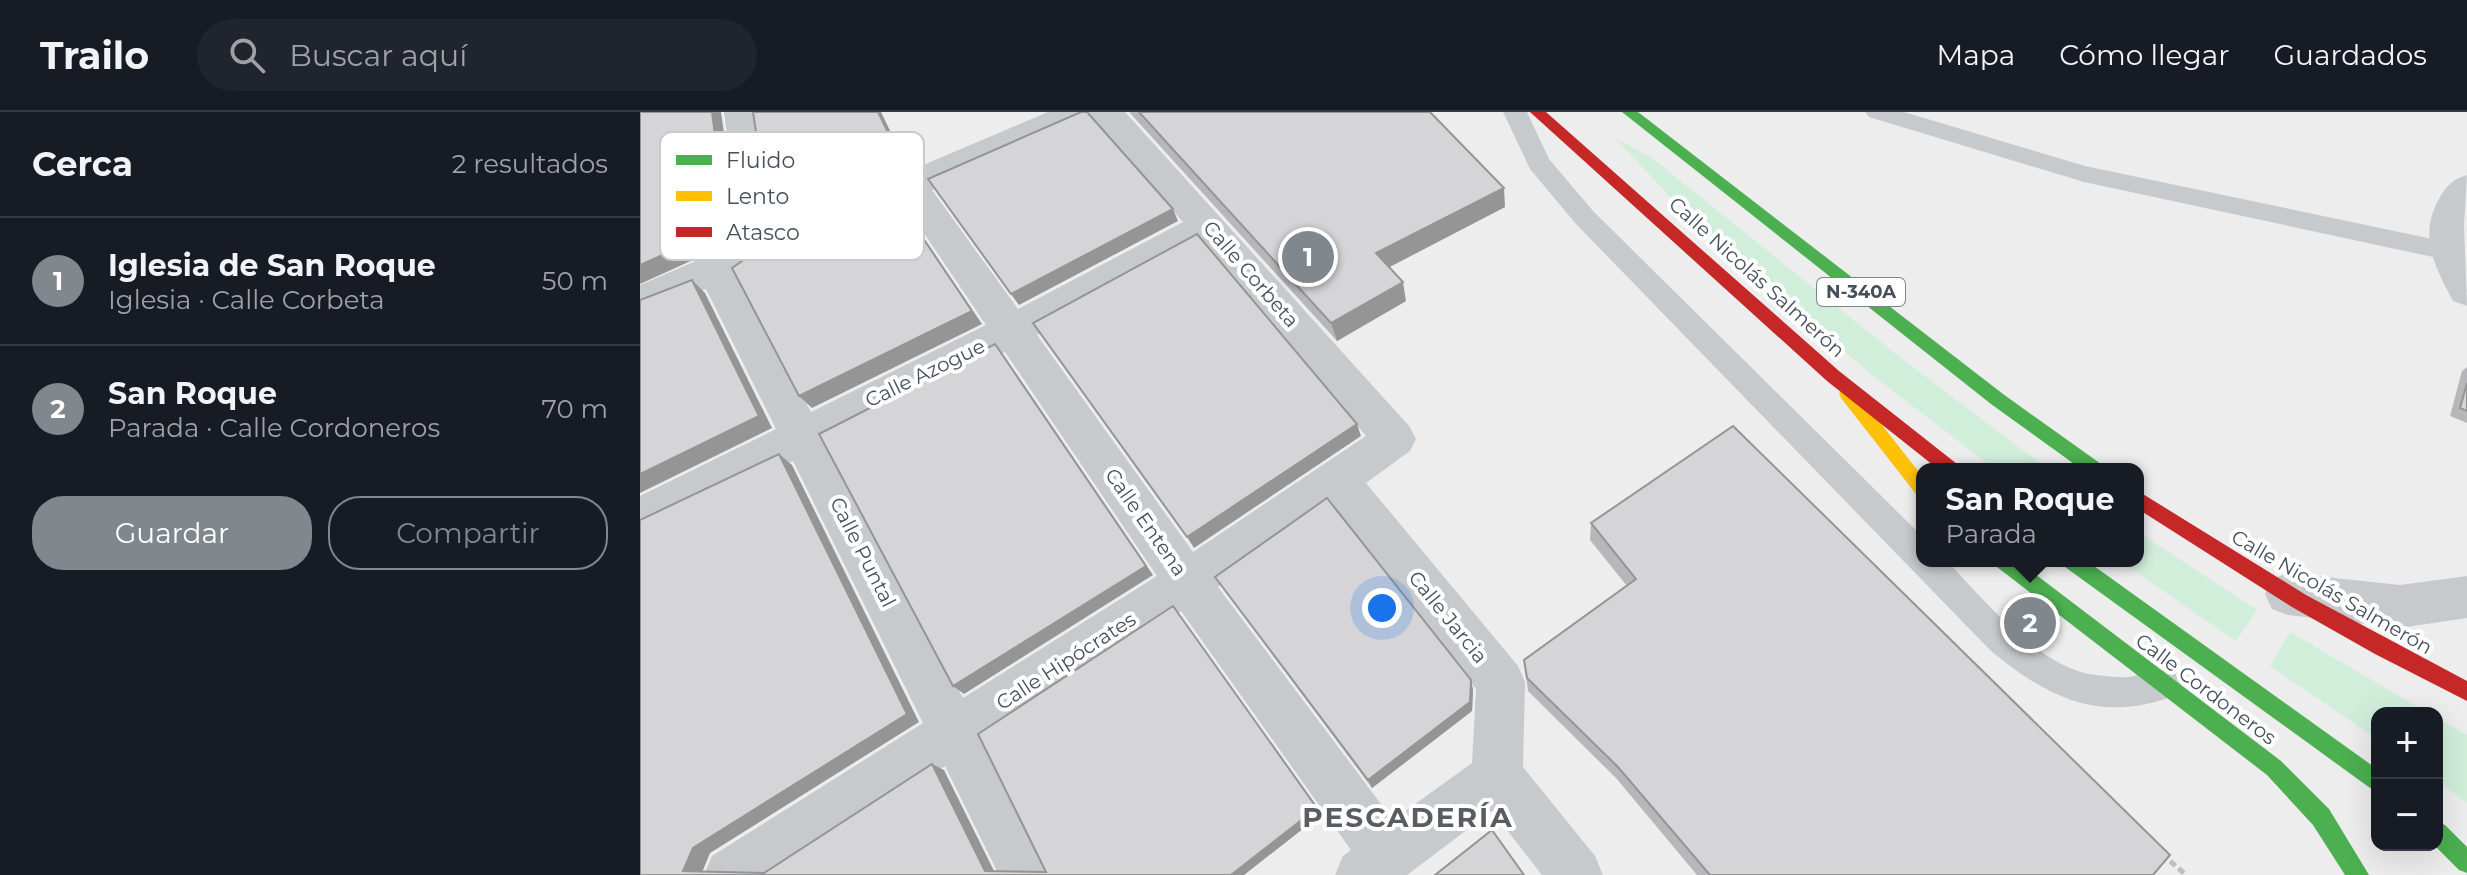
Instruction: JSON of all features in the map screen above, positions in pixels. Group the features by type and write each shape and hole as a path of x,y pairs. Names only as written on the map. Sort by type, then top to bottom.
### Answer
{"main road":[{"name":"Calle Nicolás Salmerón","path":"1537,112 1833,376 1943,463"},
{"name":"N-340A","path":"1629,112 1997,399 2087,463"},
{"path":"1833,376 1916,481"},
{"name":"Calle Nicolás Salmerón","path":"2144,503 2287,594 2420,669 2467,691"},
{"name":"Calle Cordoneros","path":"2012,567 2240,739 2305,796 2327,823 2358,875"},
{"path":"2080,567 2373,779"},
{"path":"2443,839 2467,862"}],"street":[{"path":"741,112 744,132"},
{"path":"924,179 1079,112"},
{"name":"Calle Corbeta","path":"1105,112 1395,439"},
{"path":"2467,188 2446,218 2447,251 2467,291"},
{"name":"Calle Entena","path":"924,205 1187,582 1375,866"},
{"name":"Calle Azogue","path":"640,518 1013,330 1208,225"},
{"path":"640,301 733,260"},
{"name":"Calle Puntal","path":"743,260 719,276 1028,875"},
{"name":"Calle Hipócrates","path":"731,875 955,734 1187,582 1395,439"},
{"name":"Calle Jarcia","path":"1336,479 1501,682 1497,776"},
{"path":"2287,594 2372,607 2407,608 2467,597"},
{"path":"1375,866 1497,776 1576,875"}],"lane":[{"path":"1515,112 1539,163 1585,218 1916,551"},
{"path":"1877,112 2084,174 2447,251"},
{"path":"1932,567 2042,673 2090,693 2113,696 2139,693 2164,684"}],"green space":[{"path":"1616,139 1651,157 1892,351 2040,463 1987,463 1873,376 1675,202"},
{"path":"2144,536 2257,610 2236,641 2129,567 2144,567"},
{"path":"2290,632 2418,707 2371,707 2371,735 2270,666"},
{"path":"2443,721 2467,735 2467,803 2443,785"}],"building":[{"path":"640,112 712,112 715,132 660,132 660,256 640,265"},
{"path":"753,112 878,112 888,132 756,132"},
{"path":"1087,112 1173,209 1011,294 928,179"},
{"path":"1139,112 1430,112 1504,188 1376,253 1403,282 1331,323"},
{"path":"1197,234 1357,424 1187,537 1033,323"},
{"path":"924,240 972,311 799,396 732,268 744,260 924,260"},
{"path":"692,280 759,416 640,474 640,300"},
{"path":"995,344 1146,566 953,686 819,434"},
{"path":"2467,383 2467,411 2460,408"},
{"path":"1733,426 2170,855 2153,875 1710,875 1618,767 1527,678 1524,660 1636,579 1591,523"},
{"path":"779,454 907,714 693,848 683,871 764,873 932,764 985,871 1046,872 978,734 1173,606 1317,808 1231,875 640,875 640,520"},
{"path":"1327,498 1471,680 1470,702 1368,780 1215,577"},
{"path":"1492,830 1524,875 1435,875"}],"traffic: fast":[{"path":"1629,112 1997,399 2087,463"},
{"path":"2012,567 2274,768 2321,817 2358,875"},
{"path":"2080,567 2373,779"},
{"path":"2443,839 2467,862"}],"traffic: slow":[{"path":"1847,393 1916,481"}],"traffic: jam":[{"path":"1537,112 1833,376 1943,463"},
{"path":"2144,503 2299,601 2467,691"}],"place":[{"name":"Iglesia de San Roque","path":"1308,257"},
{"name":"San Roque","path":"2030,623"}],"district":[{"name":"PESCADERÍA","path":"1408,817"}]}
